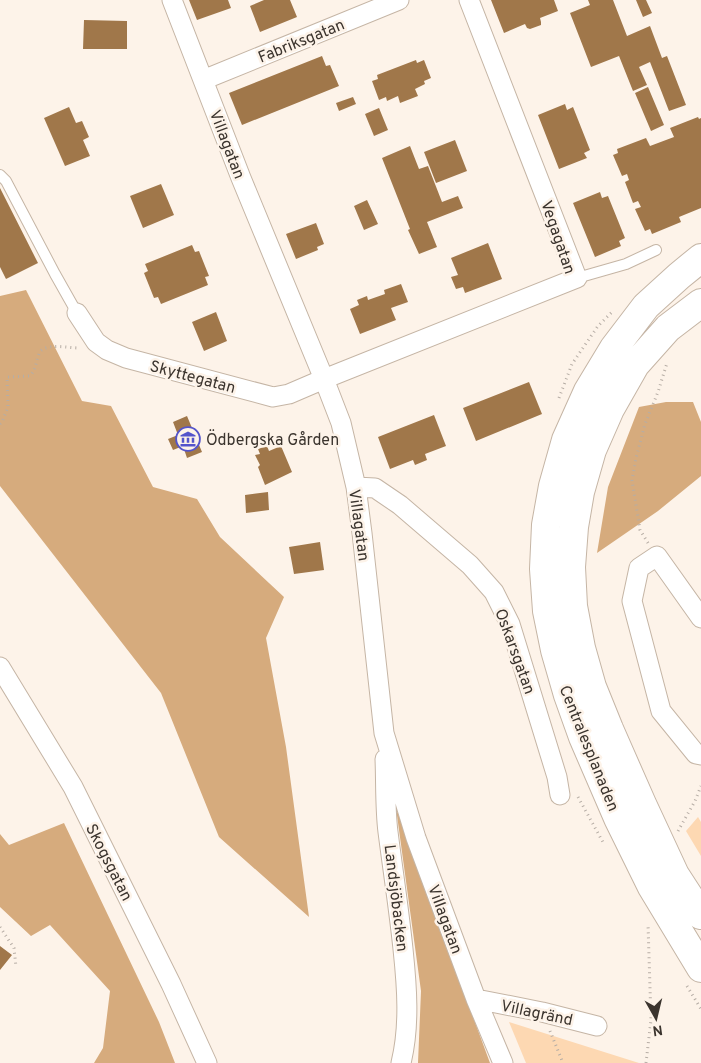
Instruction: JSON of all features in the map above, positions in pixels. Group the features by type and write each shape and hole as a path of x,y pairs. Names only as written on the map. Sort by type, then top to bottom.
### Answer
{"highway":[{"name":"Centralesplanaden","path":"701,258 678,276 646,306 614,348 588,392 566,440 553,486 546,525 544,569 547,611 555,650 583,737 618,818 652,887 701,968"},
{"name":"Centralesplanaden","path":"701,303 668,328 635,365 610,408 592,450 580,492 574,527 571,567 573,606 581,648 592,687 642,804 676,875 701,915"}],"street":[{"name":"Villagatan","path":"172,0 241,178 342,424 356,487 384,733 416,838 476,999 503,1063"},
{"name":"Fabriksgatan","path":"203,80 399,0"},
{"name":"Vegagatan","path":"324,379 577,278 469,0"},
{"name":"Skyttegatan","path":"77,313 96,342 107,350 126,358 273,397 289,394 324,379"},
{"name":"Oskarsgatan","path":"356,487 375,488 400,505 470,565 494,592 510,624 557,777 560,795"},
{"path":"701,618 657,556 639,568 632,601 662,711 696,754 701,755"},
{"name":"Skogsgatan","path":"0,667 73,787 171,984 206,1063"},
{"name":"Landsjöbacken","path":"384,733 388,829 407,985 405,1048 401,1063"},
{"name":"Villagränd","path":"476,999 542,1012 597,1026"}],"lane":[{"path":"0,175 6,181 77,313"},
{"path":"577,278 626,264 656,250"}],"path":[{"path":"0,424 8,408 7,377 30,376 36,368 39,352 44,348 80,348 96,342"},
{"path":"657,556 640,530 632,480 645,424 668,361"},
{"path":"675,836 695,801 701,786"},
{"path":"646,1063 651,1020 648,924"},
{"path":"0,927 14,948 16,967"},
{"path":"542,1012 564,1063"}],"shaded area":[{"path":"26,290 82,401 111,406 153,487 197,499 220,537 284,597 266,638 286,747 309,917 219,837 161,693 0,486 0,296"},
{"path":"666,402 693,402 701,422 701,476 658,511 597,553 608,487 639,407"},
{"path":"396,808 490,1063 418,1063 421,991"},
{"path":"698,817 701,822 701,856 686,831"},
{"path":"64,823 159,1022 175,1063 94,1063 103,1048 110,991 50,925 31,936 0,907 0,834 9,845"},
{"path":"509,1022 639,1063 526,1063"}],"building":[{"path":"189,0 228,0 231,8 197,20"},
{"path":"264,0 290,0 297,17 260,32 250,6"},
{"path":"491,0 554,0 558,11 540,18 541,25 530,29 525,24 504,33"},
{"path":"588,0 613,0 627,36 650,26 662,58 667,56 686,105 669,111 650,62 639,67 647,85 633,91 619,56 591,67 570,13 590,5"},
{"path":"636,0 646,0 652,13 643,17"},
{"path":"84,20 127,21 127,49 83,49"},
{"path":"322,56 326,66 330,65 339,86 242,125 229,93"},
{"path":"416,60 417,63 424,60 431,78 424,81 425,84 415,89 418,96 400,103 398,96 387,101 386,97 379,100 372,81 378,79 377,75"},
{"path":"648,87 664,125 651,131 635,93"},
{"path":"353,97 356,104 339,111 336,103"},
{"path":"565,104 567,110 573,107 590,150 584,153 587,158 559,169 538,115"},
{"path":"69,107 76,123 82,121 89,137 83,140 90,156 65,166 44,118"},
{"path":"379,108 388,130 374,136 365,114"},
{"path":"698,117 699,119 701,118 701,208 679,217 681,222 652,234 650,229 645,231 635,209 641,207 638,201 633,203 625,182 629,180 627,174 622,176 613,155 618,153 617,149 646,138 650,146 674,137 670,128"},
{"path":"455,140 467,171 436,183 424,152"},
{"path":"410,146 419,169 428,166 442,202 458,196 463,208 427,222 437,247 419,254 408,230 410,229 382,158"},
{"path":"161,184 174,215 143,228 130,196"},
{"path":"0,188 38,263 6,279 0,267"},
{"path":"600,192 602,198 608,196 625,238 619,241 621,246 595,257 573,203"},
{"path":"367,200 378,224 364,230 354,206"},
{"path":"316,223 324,244 317,247 318,250 296,259 286,234"},
{"path":"488,243 502,279 465,293 463,287 456,289 451,277 458,275 451,258"},
{"path":"192,245 195,252 199,251 209,276 205,277 208,285 161,304 158,297 154,298 144,273 148,271 145,264"},
{"path":"401,284 408,302 391,308 396,320 360,334 350,309 359,305 357,300 367,296 368,300 385,294 384,290"},
{"path":"216,312 227,341 204,351 192,322"},
{"path":"529,382 542,414 476,441 463,408"},
{"path":"434,415 446,446 425,454 427,460 415,465 413,460 390,469 378,437"},
{"path":"187,416 202,452 187,458 183,446 173,450 168,439 178,435 173,422"},
{"path":"267,446 269,451 281,446 292,472 265,485 258,467 260,465 255,455 260,454 258,449"},
{"path":"268,492 269,510 246,513 245,495"},
{"path":"320,542 324,570 294,574 289,547"},
{"path":"0,946 12,955 0,970"}],"place":[{"name":"Ödbergska Gården","path":"188,439"}]}
